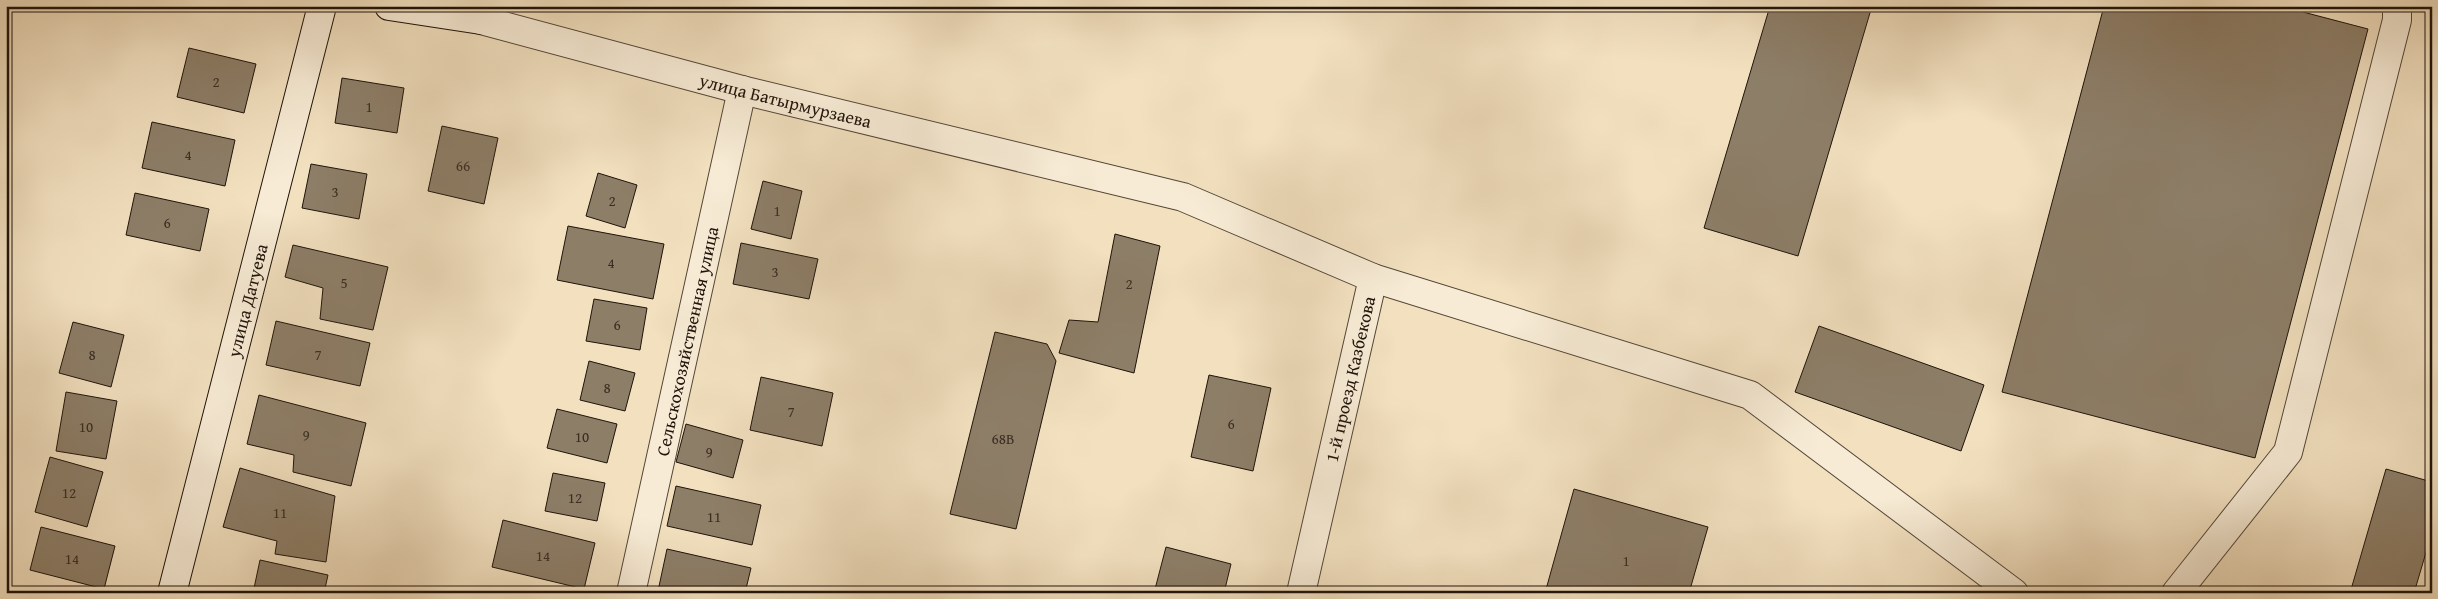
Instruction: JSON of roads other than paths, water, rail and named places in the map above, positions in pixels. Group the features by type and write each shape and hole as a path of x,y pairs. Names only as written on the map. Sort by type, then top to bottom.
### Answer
{"street":[{"name":"улица Датуева","path":"172,593 322,6"},
{"name":"улица Батырмурзаева","path":"389,6 482,13 742,90 1183,197"},
{"path":"2176,593 2288,452 2398,20 2397,6"},
{"name":"Сельскохозяйственная улица","path":"631,593 742,90"},
{"name":"1-й проезд Казбекова","path":"1183,197 1373,278 1302,593"},
{"path":"1373,278 1750,395 2014,593"}]}
